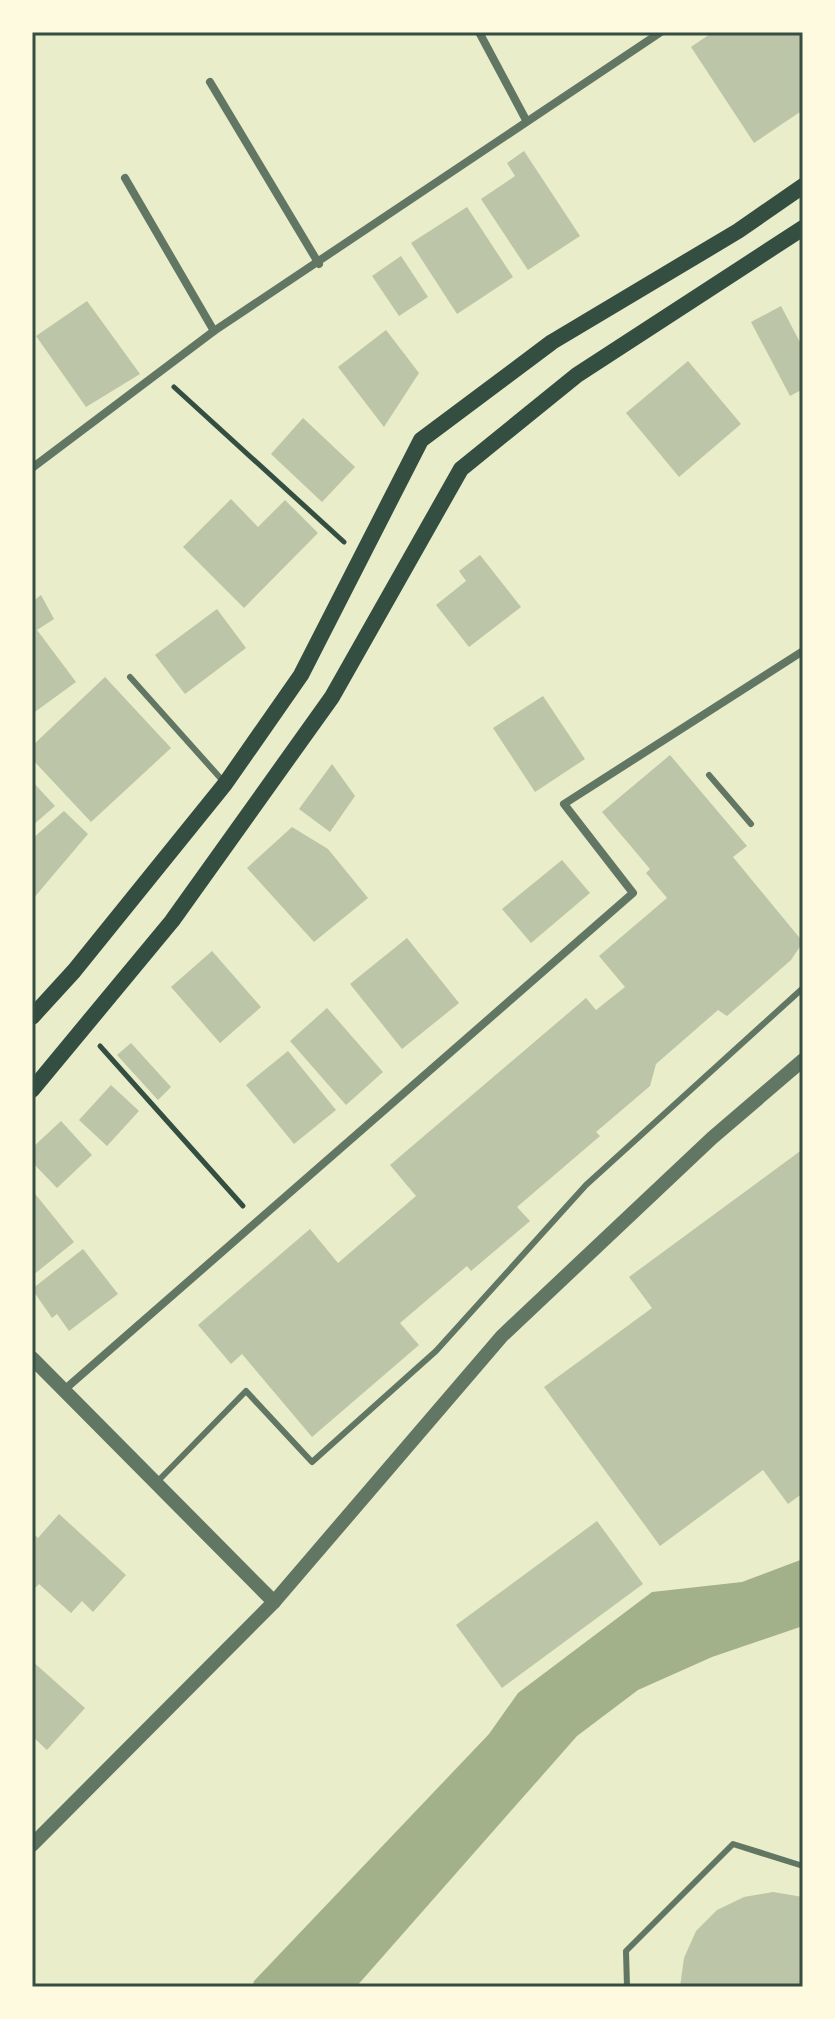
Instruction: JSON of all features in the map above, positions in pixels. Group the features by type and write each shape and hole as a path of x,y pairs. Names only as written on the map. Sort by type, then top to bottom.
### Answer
{"main road":[{"path":"32,1017 83,960 225,784 301,675 421,440 552,342 738,231 803,186"},
{"path":"32,1090 172,921 332,697 461,469 577,375 803,228"}],"street":[{"path":"479,32 526,120"},
{"path":"32,468 214,331 319,264 526,120 661,32"},
{"path":"210,82 319,264"},
{"path":"125,178 214,331"},
{"path":"64,1390 633,893 564,804 803,651"},
{"path":"32,1845 274,1602 502,1336 712,1138 803,1060"},
{"path":"32,1358 274,1602"}],"lane":[{"path":"130,677 225,784"},
{"path":"709,775 751,824"},
{"path":"156,1484 246,1391 312,1462 436,1351 586,1185 803,988"},
{"path":"627,1987 626,1951 733,1844 803,1866"}],"path":[{"path":"159,373 361,557"},
{"path":"84,1028 257,1221"}],"shaded area":[{"path":"803,1559 803,1626 712,1657 638,1690 577,1736 356,1987 252,1987 254,1981 489,1734 518,1693 652,1592 742,1582"}],"building":[{"path":"713,32 798,32 803,40 803,110 754,143 691,47"},
{"path":"524,151 580,236 528,270 481,199 515,176 507,163"},
{"path":"467,207 513,277 457,314 411,243"},
{"path":"401,256 428,297 399,316 372,276"},
{"path":"87,301 140,374 86,407 36,336"},
{"path":"781,306 803,348 803,389 790,396 751,322"},
{"path":"386,330 419,373 384,427 338,367"},
{"path":"688,361 741,424 679,477 626,413"},
{"path":"303,418 355,467 322,502 271,454"},
{"path":"231,499 258,527 285,500 318,533 244,608 183,547"},
{"path":"480,555 521,607 469,647 436,605 466,581 459,571"},
{"path":"41,595 54,619 37,630 76,682 32,714 32,602"},
{"path":"217,609 246,648 185,694 155,655"},
{"path":"105,677 171,748 91,822 32,759 32,746"},
{"path":"543,696 585,759 535,792 493,728"},
{"path":"670,755 747,846 733,857 803,942 791,960 727,1016 718,1010 656,1064 650,1086 596,1132 600,1136 517,1207 530,1221 471,1271 467,1266 400,1323 419,1345 312,1437 242,1354 231,1364 198,1325 310,1229 338,1263 416,1196 390,1165 586,998 596,1010 625,987 599,956 667,898 646,873 650,869 602,812"},
{"path":"332,764 355,796 330,832 299,809"},
{"path":"32,781 55,806 32,826"},
{"path":"64,811 88,834 32,900 32,839"},
{"path":"292,827 328,849 368,898 314,942 247,868"},
{"path":"562,860 590,893 531,943 502,909"},
{"path":"407,938 459,1003 402,1049 350,984"},
{"path":"212,951 261,1007 220,1043 171,987"},
{"path":"327,1008 383,1072 346,1105 290,1041"},
{"path":"131,1043 171,1087 158,1100 117,1055"},
{"path":"288,1051 336,1110 294,1144 246,1085"},
{"path":"111,1085 139,1111 107,1146 79,1120"},
{"path":"61,1121 92,1155 57,1188 32,1162 32,1148"},
{"path":"803,1149 803,1493 788,1504 763,1470 660,1546 544,1387 652,1308 629,1277"},
{"path":"32,1190 74,1242 32,1276"},
{"path":"83,1249 118,1294 69,1331 57,1314 52,1318 32,1289"},
{"path":"59,1514 126,1575 93,1612 82,1601 71,1613 39,1584 32,1591 32,1532 38,1538"},
{"path":"597,1521 643,1584 502,1688 456,1625"},
{"path":"32,1661 85,1708 47,1750 32,1736"},
{"path":"773,1892 803,1897 803,1987 680,1987 684,1958 696,1931 717,1910 744,1897"}]}
